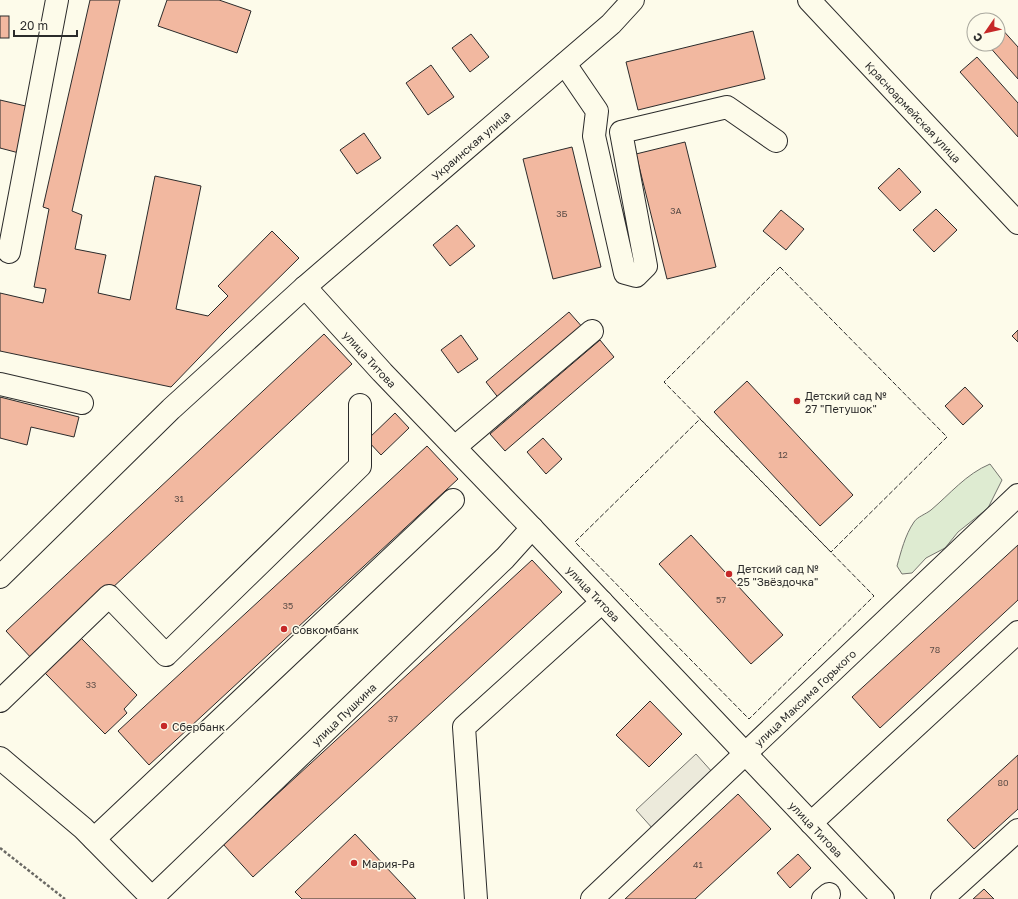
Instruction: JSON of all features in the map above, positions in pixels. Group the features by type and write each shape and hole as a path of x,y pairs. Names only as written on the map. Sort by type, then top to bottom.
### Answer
{"street":[{"path":"9,252 57,0"},
{"name":"Украинская улица","path":"0,577 172,409 304,287 611,24 633,0"},
{"name":"Красноармейская улица","path":"809,0 1018,222"},
{"path":"565,64 597,111 621,132 646,266 636,276 625,273 594,136 597,111"},
{"path":"621,132 727,107 776,141"},
{"name":"улица Титова","path":"304,287 382,372 532,528 883,899"},
{"path":"454,447 592,332"},
{"path":"0,384 82,403"},
{"path":"0,701 109,596 166,655 360,466 360,405"},
{"name":"улица Максима Горького","path":"592,899 1018,495"},
{"path":"94,839 453,500"},
{"name":"улица Пушкина","path":"0,758 78,823 152,899 505,558 532,528"},
{"path":"476,899 464,728 602,602"},
{"path":"811,823 1018,632"},
{"path":"942,899 1018,830"}],"path":[{"path":"0,848 65,899"}],"green space":[{"path":"990,464 1002,480 988,508 958,532 945,548 926,558 912,573 902,574 897,566 906,538 915,520 931,510 973,473"}],"shaded area":[{"path":"696,754 713,773 653,829 636,810"}],"building":[{"path":"90,0 120,0 72,211 82,215 75,249 106,255 98,293 130,300 155,176 201,186 176,309 208,316 228,296 218,286 272,231 299,258 171,387 0,351 0,293 43,303 46,289 34,287 49,209 43,207"},
{"path":"167,0 219,0 251,11 237,53 158,26"},
{"path":"0,16 9,16 9,38 0,38"},
{"path":"753,31 765,79 638,110 626,62"},
{"path":"471,34 489,57 470,72 452,48"},
{"path":"1006,34 1018,47 1018,79 994,52 1006,52"},
{"path":"977,57 1018,103 1018,137 960,72"},
{"path":"431,65 454,97 428,115 406,83"},
{"path":"0,100 30,107 19,153 0,148"},
{"path":"364,133 381,158 357,174 340,150"},
{"path":"685,142 716,267 667,279 636,154"},
{"path":"572,147 601,267 553,279 523,159"},
{"path":"899,168 921,192 900,211 878,188"},
{"path":"936,209 957,230 934,252 913,230"},
{"path":"781,210 804,229 786,250 763,231"},
{"path":"457,225 475,246 450,266 433,245"},
{"path":"569,312 584,329 500,400 486,382"},
{"path":"1018,330 1018,342 1012,336"},
{"path":"324,334 352,364 34,661 6,631"},
{"path":"461,335 478,359 458,373 441,350"},
{"path":"600,340 614,357 505,451 490,434"},
{"path":"747,381 853,495 820,526 714,412"},
{"path":"965,387 983,406 963,425 945,406"},
{"path":"0,397 79,417 74,437 31,427 27,445 0,438"},
{"path":"395,413 409,428 381,455 367,440"},
{"path":"543,438 562,459 546,474 527,452"},
{"path":"427,446 458,479 149,765 118,731"},
{"path":"691,535 783,635 751,664 659,564"},
{"path":"1018,545 1018,600 880,728 852,697"},
{"path":"532,560 562,592 253,877 223,844"},
{"path":"81,638 137,695 124,709 127,713 105,734 45,673"},
{"path":"650,701 682,734 649,767 616,735"},
{"path":"1018,755 1018,809 974,849 947,820"},
{"path":"738,794 771,829 695,899 625,899"},
{"name":"Мария-Ра","path":"355,834 416,899 302,899 295,892"},
{"path":"798,854 811,868 790,888 777,873"},
{"path":"984,889 994,899 973,899"}],"fence":[{"path":"780,267 947,437 831,552 664,382 780,267"},
{"path":"700,419 874,596 749,719 575,542 700,419"}],"place":[{"name":"Детский сад № 27 \"Петушок\"","path":"797,401"},
{"name":"Детский сад № 25 \"Звёздочка\"","path":"729,574"},
{"name":"Совкомбанк","path":"284,629"},
{"name":"Сбербанк","path":"164,726"},
{"name":"Мария-Ра","path":"354,863"}]}
